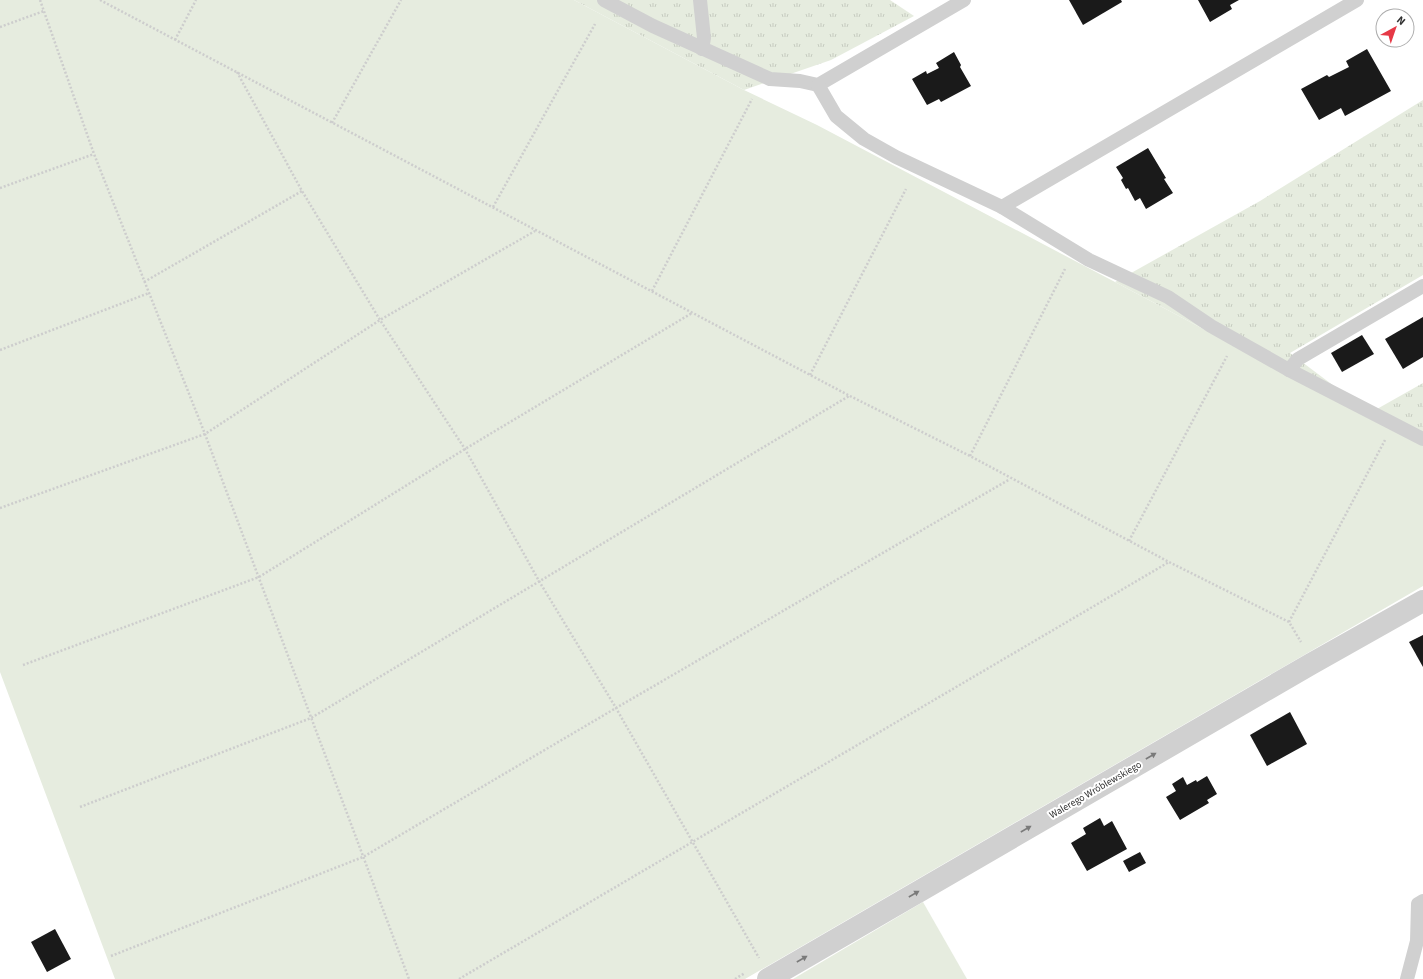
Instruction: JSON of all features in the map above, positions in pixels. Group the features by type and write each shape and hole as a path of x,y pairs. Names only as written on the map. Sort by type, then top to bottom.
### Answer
{"street":[{"name":"Walerego Wróblewskiego","path":"765,971 1423,601"}],"lane":[{"path":"604,0 653,26 770,79 800,81 818,85 964,0"},
{"path":"700,0 704,38 702,49"},
{"path":"1002,207 1357,0"},
{"path":"818,85 836,116 864,139 896,157 1002,207 1089,260 1168,297 1211,326 1289,370 1423,439"},
{"path":"1289,370 1298,359 1423,286"},
{"path":"1406,979 1417,941 1418,904 1423,901"}],"path":[{"path":"40,0 94,154 205,434 409,979"},
{"path":"100,0 850,396 970,456 1129,541 1289,622 1304,646"},
{"path":"175,40 196,0"},
{"path":"332,123 401,0"},
{"path":"0,27 44,10"},
{"path":"492,208 595,24"},
{"path":"236,72 302,191 380,320 465,449 539,581 616,708 765,971"},
{"path":"652,291 752,99"},
{"path":"0,188 94,154"},
{"path":"810,375 906,189"},
{"path":"144,282 302,191"},
{"path":"0,508 205,434 380,320 536,231"},
{"path":"970,456 1066,269"},
{"path":"0,350 149,293"},
{"path":"23,665 259,577 465,449 692,313"},
{"path":"1129,541 1228,353"},
{"path":"80,807 312,718 850,396"},
{"path":"1289,622 1385,439"},
{"path":"111,956 363,856 1011,478"},
{"path":"459,979 1170,562"}],"green space":[{"path":"0,0 574,0 744,90 817,125 1423,446 1423,586 745,979 115,979 0,672"},
{"path":"574,0 890,0 914,16 831,60 744,90"},
{"path":"1423,100 1423,275 1290,353 1334,386 1377,409 1423,383 1423,446 1115,282 1260,201"},
{"path":"923,902 967,979 793,979"}],"building":[{"path":"1069,0 1121,0 1122,2 1083,25"},
{"path":"1198,0 1239,0 1230,5 1232,9 1210,22"},
{"path":"1367,49 1391,91 1345,116 1341,108 1319,120 1301,89 1327,75 1329,77 1349,67 1346,61"},
{"path":"954,52 961,65 960,67 971,86 941,102 939,99 927,105 912,79 926,71 927,74 939,68 936,63"},
{"path":"1148,148 1173,193 1146,209 1140,198 1135,201 1128,188 1126,189 1121,180 1123,178 1116,167"},
{"path":"1423,317 1423,357 1403,369 1385,339"},
{"path":"1362,335 1374,354 1342,372 1331,353"},
{"path":"1423,635 1423,667 1409,642"},
{"path":"1290,712 1307,744 1267,766 1250,735"},
{"path":"1207,776 1217,794 1207,800 1209,803 1180,820 1166,797 1176,791 1172,784 1183,777 1187,785 1196,780 1197,782"},
{"path":"1100,818 1104,826 1112,821 1127,849 1087,871 1071,843 1086,834 1083,828"},
{"path":"1140,852 1146,863 1129,872 1123,861"},
{"path":"55,929 71,959 47,972 31,942"}]}
